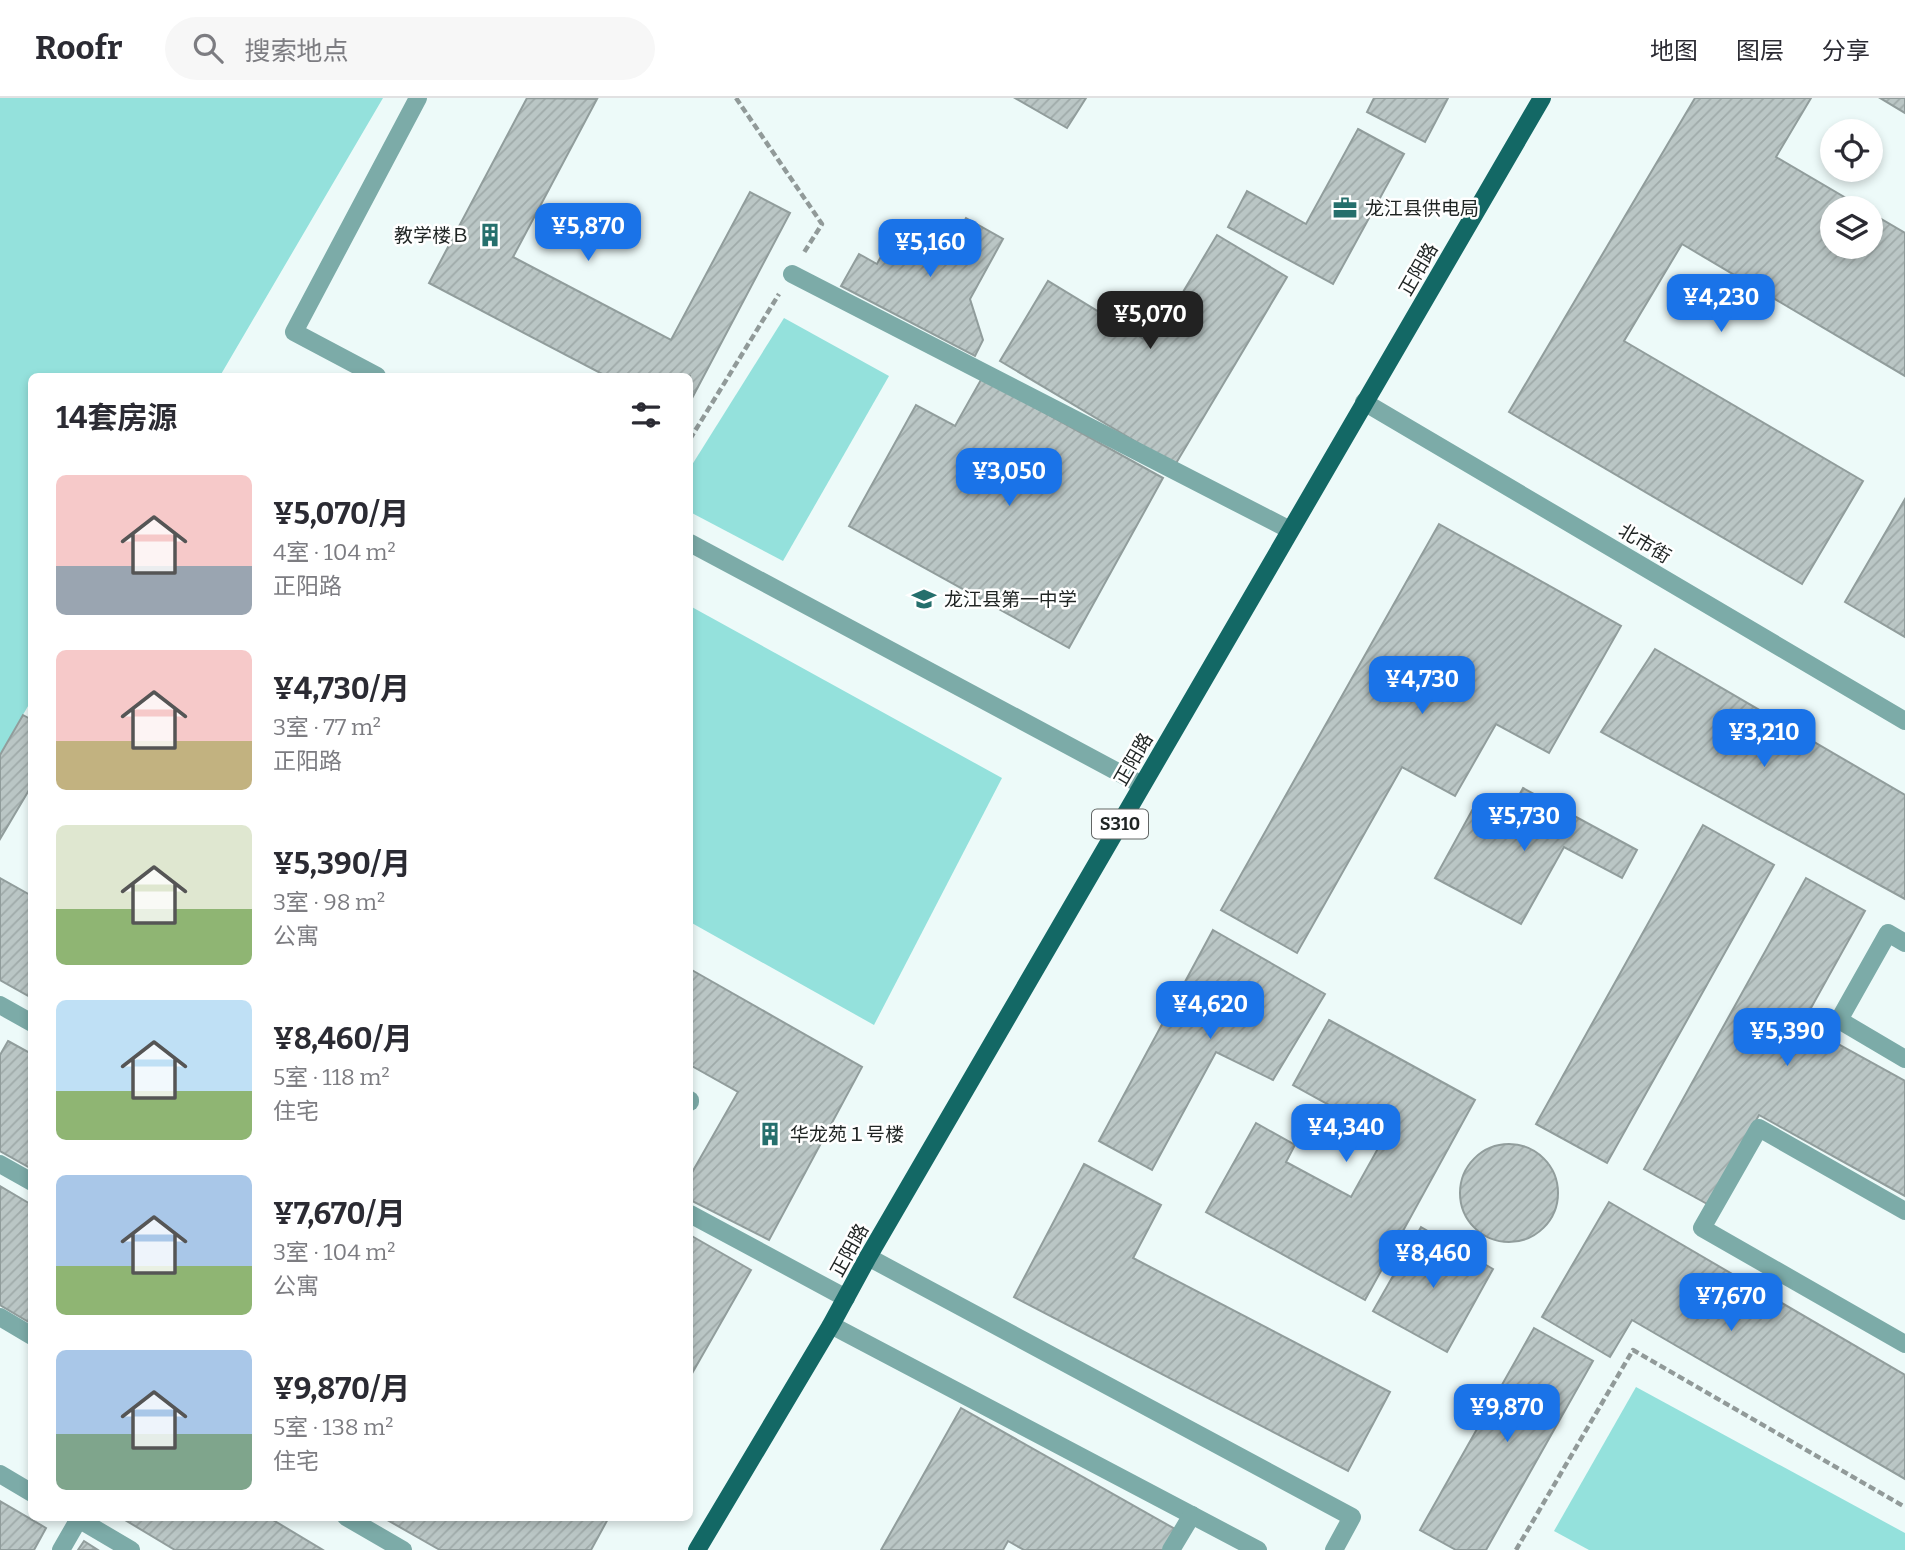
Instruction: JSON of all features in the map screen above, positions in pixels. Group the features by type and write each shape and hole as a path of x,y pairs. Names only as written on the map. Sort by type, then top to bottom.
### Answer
{"main road":[{"name":"正阳路","path":"696,1550 831,1325 1542,98"}],"street":[{"path":"371,373 294,332 418,98"},
{"path":"792,274 1290,530"},
{"name":"北市街","path":"1364,402 1905,721"},
{"path":"693,545 1143,785"},
{"path":"1905,943 1888,933 1839,1020 1905,1059"},
{"path":"0,1005 28,1021"},
{"path":"1905,1211 1759,1128 1702,1228 1905,1344"},
{"path":"0,1164 28,1180"},
{"path":"693,1215 846,1298"},
{"path":"868,1257 1352,1517 1334,1550"},
{"path":"0,1317 28,1334"},
{"path":"831,1325 1258,1550"},
{"path":"0,1475 28,1491"},
{"path":"1171,1550 1192,1515"},
{"path":"61,1550 76,1521"},
{"path":"83,1521 131,1550"},
{"path":"353,1521 403,1550"}],"path":[{"path":"1516,1550 1633,1350 1905,1507"}],"shaded area":[{"path":"0,98 383,98 222,373 28,373 28,706 0,754"},
{"path":"784,318 889,376 783,561 693,514 693,463"},
{"path":"693,608 1002,778 874,1025 693,924"},
{"path":"1636,1387 1905,1533 1905,1550 1589,1550 1554,1531"}],"building":[{"name":"教学楼Ｂ","path":"527,98 597,99 513,257 671,340 750,192 790,213 693,396 693,373 600,373 429,283"},
{"path":"1015,98 1086,98 1067,128"},
{"path":"1374,98 1448,98 1425,142 1367,112"},
{"path":"1695,98 1811,98 1776,157 1843,196 1820,196 1820,259 1883,259 1883,220 1905,233 1905,376 1682,244 1624,341 1863,481 1802,584 1509,412"},
{"path":"1880,98 1905,98 1905,113"},
{"name":"龙江县供电局","path":"1358,129 1404,154 1333,284 1228,227 1247,191 1306,224"},
{"path":"966,218 1003,239 970,299 983,340 975,356 841,286 859,254 877,264 895,230 911,221 925,221 955,238"},
{"path":"1217,235 1287,277 1175,465 1000,361 1048,281 1152,344"},
{"path":"982,378 1163,478 1069,648 849,526 916,405 955,426"},
{"path":"1905,499 1905,637 1845,602"},
{"path":"1439,524 1621,626 1549,753 1496,724 1455,796 1402,767 1297,953 1221,910"},
{"path":"1655,649 1905,795 1905,899 1601,732"},
{"path":"23,715 28,718 28,792 0,839 0,755"},
{"path":"1523,788 1637,850 1622,878 1564,847 1521,924 1435,878 1475,805 1505,821"},
{"path":"1703,825 1774,865 1607,1163 1536,1124"},
{"path":"0,878 28,894 28,996 0,980"},
{"path":"1806,878 1865,911 1802,1024 1905,1081 1905,1196 1759,1115 1709,1205 1644,1169"},
{"path":"1213,930 1325,994 1273,1080 1216,1052 1152,1170 1099,1141"},
{"name":"华龙苑１号楼","path":"693,971 862,1067 769,1240 693,1202 693,1171 738,1092 693,1067"},
{"path":"1329,1020 1475,1100 1365,1300 1206,1212 1256,1123 1295,1145 1286,1162 1351,1197 1385,1136 1293,1085"},
{"path":"8,1041 28,1052 28,1167 0,1151 0,1055"},
{"path":"1509,1144 1528,1148 1544,1158 1554,1174 1558,1193 1554,1212 1544,1228 1528,1238 1509,1242 1490,1238 1474,1228 1464,1212 1460,1193 1464,1174 1474,1158 1490,1148"},
{"path":"1084,1164 1161,1205 1133,1258 1390,1392 1348,1471 1014,1297"},
{"path":"0,1186 28,1203 28,1322 0,1305"},
{"path":"1609,1202 1905,1375 1905,1479 1632,1320 1610,1357 1542,1317"},
{"path":"1421,1227 1493,1269 1447,1352 1373,1311"},
{"path":"693,1237 751,1270 693,1372"},
{"path":"1534,1328 1593,1361 1486,1550 1456,1550 1420,1530"},
{"path":"961,1408 1175,1529 1164,1550 1024,1550 1008,1541 1003,1550 881,1550"},
{"path":"0,1501 28,1517 28,1521 34,1521 46,1528 34,1550 0,1550"},
{"path":"127,1521 275,1521 323,1550 175,1550"},
{"path":"389,1521 607,1521 591,1550 440,1550"},
{"path":"84,1541 98,1550 78,1550"}],"place":[{"name":"龙江县供电局","path":"1345,208"},
{"name":"教学楼Ｂ","path":"490,235"},
{"name":"龙江县第一中学","path":"924,599"},
{"name":"华龙苑１号楼","path":"770,1134"}]}
